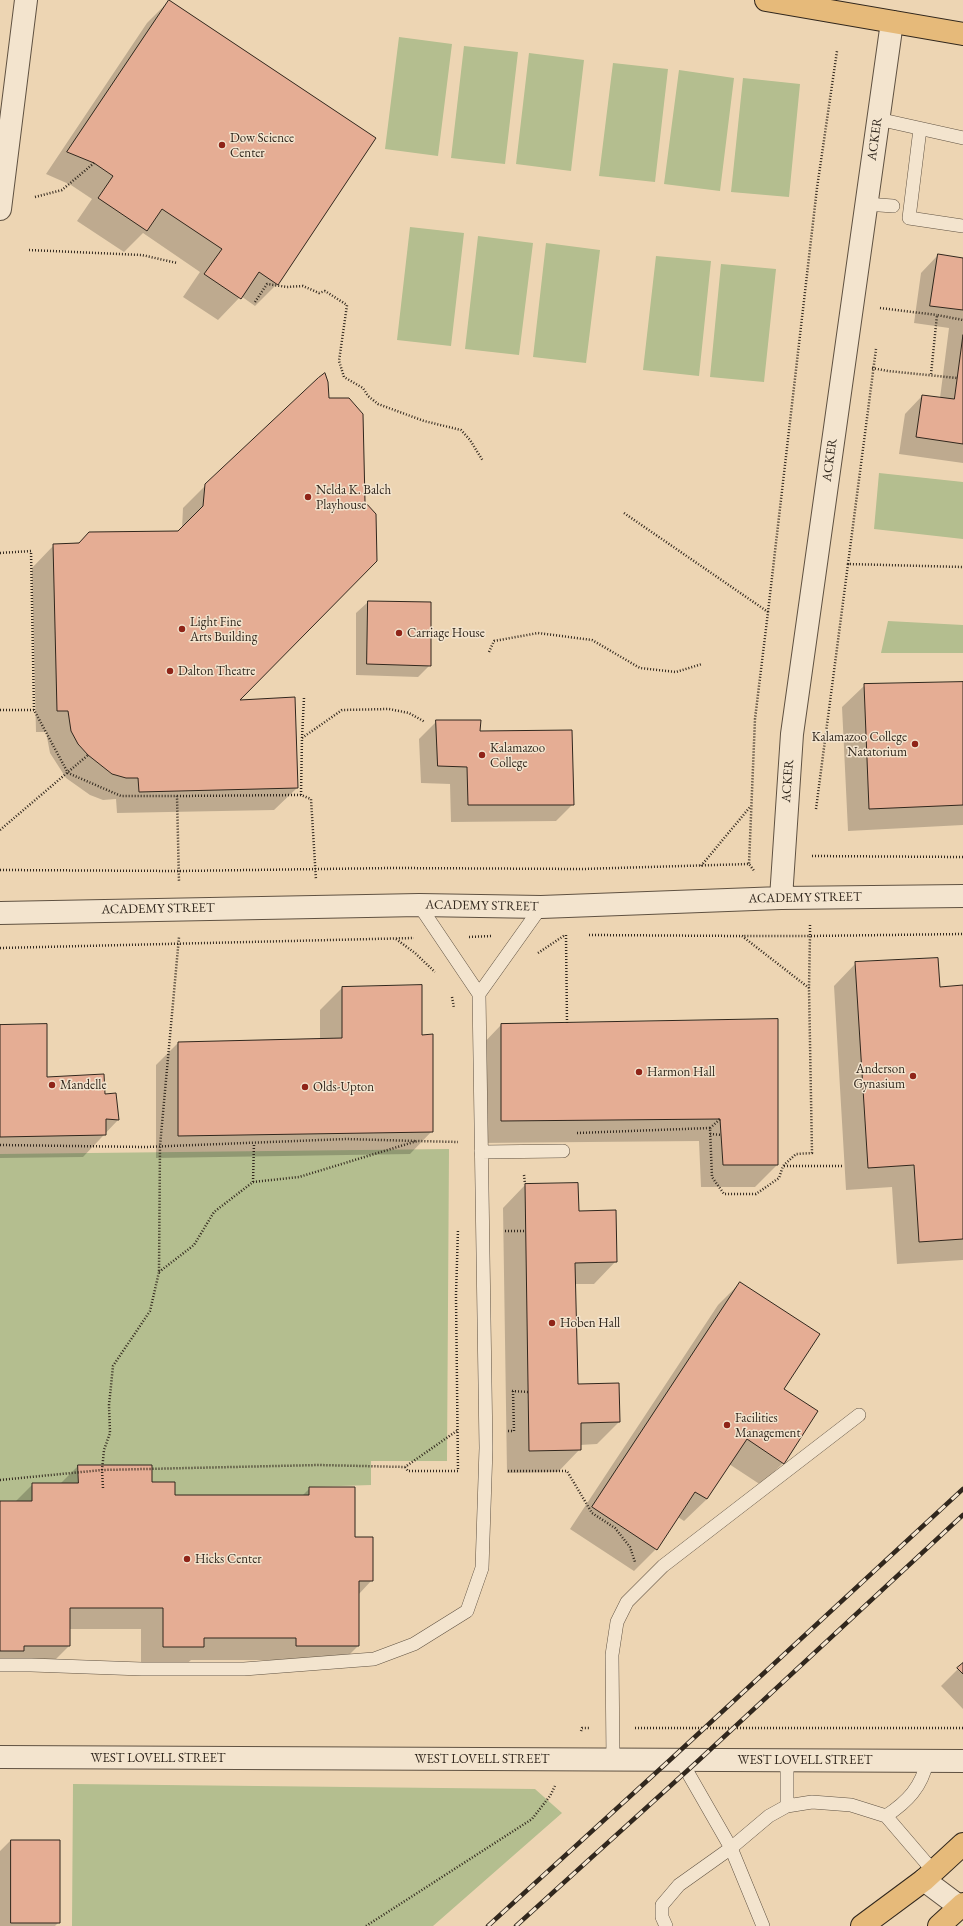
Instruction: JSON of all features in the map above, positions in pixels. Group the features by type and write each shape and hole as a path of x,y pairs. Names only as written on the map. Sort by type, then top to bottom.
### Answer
{"main road":[{"path":"766,0 963,34"},
{"path":"862,1926 929,1876 963,1844"},
{"path":"939,1926 962,1906"}],"street":[{"path":"0,209 3,167 26,0"},
{"name":"ACKER","path":"780,898 792,734 892,22"},
{"name":"ACADEMY STREET","path":"0,913 420,905 541,907 780,898 963,896"},
{"name":"WEST LOVELL STREET","path":"0,1757 927,1761 963,1759"},
{"path":"929,1876 962,1906"}],"lane":[{"path":"878,119 963,138"},
{"path":"920,129 909,218 963,226"},
{"path":"866,204 893,206"},
{"path":"0,1665 31,1664 142,1669 244,1669 374,1659 414,1644 467,1611 482,1568 486,1448 479,994 440,938 420,905"},
{"path":"479,994 541,907"},
{"path":"481,1152 563,1151"},
{"path":"613,1760 612,1655 617,1622 627,1602 663,1566 859,1415"},
{"path":"680,1760 731,1848 763,1926"},
{"path":"787,1760 787,1806"},
{"path":"886,1816 912,1796 924,1774 927,1761"},
{"path":"666,1926 662,1917 662,1905 679,1885 731,1848 769,1816 787,1806 812,1802 851,1805 886,1816 929,1876"}],"path":[{"path":"780,898 749,864 755,719 816,196 837,51"},
{"path":"36,198 62,190 94,163"},
{"path":"29,250 142,255 177,263"},
{"path":"255,302 267,284 287,287 303,286 319,293 325,291 347,305 339,361 344,377 363,388 368,396 378,404 424,421 460,430 470,440 484,461"},
{"path":"879,314 880,306 963,320"},
{"path":"931,374 937,315"},
{"path":"816,816 876,345"},
{"path":"874,368 888,371 931,374 957,378"},
{"path":"624,513 768,612"},
{"path":"0,553 31,551 34,710 68,772 120,796 301,795 311,799 314,870"},
{"path":"848,564 963,566"},
{"path":"489,652 494,641 538,633 592,640 640,668 676,672 702,664"},
{"path":"301,795 304,698"},
{"path":"302,738 342,710 389,709 409,713 425,722"},
{"path":"0,710 34,710"},
{"path":"0,830 88,756"},
{"path":"102,1488 104,1450 110,1433 109,1405 113,1366 150,1311 159,1272 160,1146 179,943 180,871 177,796"},
{"path":"700,866 751,806"},
{"path":"810,856 963,858"},
{"path":"0,870 314,870 700,866 749,864"},
{"path":"710,1128 712,1177 724,1194 756,1194 779,1178 783,1166 796,1154 812,1153 808,988 810,936 808,898"},
{"path":"584,935 810,936 963,934"},
{"path":"534,956 566,935"},
{"path":"566,935 567,1023"},
{"path":"0,948 571,935"},
{"path":"742,936 808,988"},
{"path":"396,939 415,953 438,976"},
{"path":"451,991 455,1009"},
{"path":"563,1151 564,1133 710,1128 720,1119"},
{"path":"459,1134 459,1150"},
{"path":"710,1134 722,1135"},
{"path":"0,1145 160,1146 346,1139 459,1142"},
{"path":"159,1272 194,1245 214,1212 253,1182 299,1177 417,1141"},
{"path":"253,1182 254,1143"},
{"path":"783,1166 843,1166"},
{"path":"405,1467 408,1471 458,1471 456,1295 458,1226"},
{"path":"503,1231 525,1231"},
{"path":"502,1431 514,1431 513,1391 528,1392"},
{"path":"0,1480 102,1470 319,1465 405,1467 458,1430"},
{"path":"502,1471 567,1471 592,1513 615,1528 630,1547 636,1563 640,1566"},
{"path":"582,1728 963,1728"},
{"path":"366,1926 532,1819 550,1796"}],"green space":[{"path":"399,37 452,44 438,156 385,149"},
{"path":"464,46 518,52 505,164 451,158"},
{"path":"529,53 584,60 571,171 516,164"},
{"path":"613,63 668,69 655,182 599,176"},
{"path":"679,70 734,78 720,191 664,184"},
{"path":"743,78 800,84 789,197 731,192"},
{"path":"410,227 464,233 451,346 397,340"},
{"path":"478,236 533,243 519,355 465,349"},
{"path":"546,243 600,250 586,363 533,357"},
{"path":"656,256 711,261 699,376 643,370"},
{"path":"721,264 776,269 764,382 710,377"},
{"path":"879,473 963,482 963,539 874,529"},
{"path":"888,621 963,625 963,653 881,653"},
{"path":"449,1149 447,1461 371,1461 371,1485 309,1487 309,1495 175,1495 152,1482 152,1465 78,1465 78,1483 33,1483 32,1501 0,1501 0,1154"},
{"path":"73,1784 535,1789 562,1813 433,1926 72,1926"}],"building":[{"name":"Dow Science Center","path":"169,0 376,138 278,285 259,272 241,299 204,274 222,249 162,209 147,231 98,198 113,176 94,163 67,152"},
{"path":"938,254 963,258 963,310 930,306"},
{"path":"963,335 963,444 916,437 922,395 954,399"},
{"name":"Light Fine Arts Building","path":"325,373 328,382 329,398 349,398 363,414 365,502 376,514 377,561 240,700 295,697 298,788 139,792 138,778 126,778 112,774 88,755 78,744 71,731 68,711 57,711 53,544 79,543 89,532 178,531 203,506 205,484"},
{"name":"Carriage House","path":"368,601 431,602 431,666 367,664"},
{"name":"Kalamazoo College Natatorium","path":"963,682 963,805 869,809 864,684"},
{"path":"436,720 481,720 480,731 572,730 574,805 468,805 467,767 438,766"},
{"name":"Anderson Gynasium","path":"938,958 940,987 963,985 963,1239 919,1242 914,1165 868,1168 855,962"},
{"name":"Olds-Upton","path":"422,985 422,1035 433,1034 433,1132 178,1136 178,1042 342,1038 342,987"},
{"name":"Harmon Hall","path":"778,1019 778,1165 723,1165 720,1119 501,1121 501,1024"},
{"name":"Mandelle","path":"47,1024 47,1077 104,1074 105,1094 116,1093 119,1120 106,1119 106,1135 0,1137 0,1025"},
{"name":"Hoben Hall","path":"578,1183 579,1211 616,1210 617,1262 575,1263 578,1384 619,1383 620,1422 581,1423 581,1450 529,1451 525,1184"},
{"name":"Facilities Management","path":"740,1282 820,1334 784,1389 818,1411 784,1464 747,1439 707,1499 695,1492 657,1550 592,1507"},
{"name":"Hicks Center","path":"78,1465 152,1465 152,1482 175,1482 175,1495 309,1495 309,1487 355,1487 355,1537 373,1537 373,1581 359,1581 359,1646 296,1646 296,1638 204,1638 204,1647 163,1647 163,1608 70,1608 70,1646 24,1646 24,1651 0,1651 0,1501 32,1501 32,1483 78,1483"},
{"path":"963,1663 963,1674 957,1668"},
{"path":"11,1840 60,1840 60,1923 11,1923"}],"railway":[{"path":"488,1926 963,1489"},
{"path":"516,1926 699,1760 963,1515"}],"place":[{"name":"Dow Science Center","path":"222,145"},
{"name":"Nelda K. Balch Playhouse","path":"308,497"},
{"name":"Light Fine Arts Building","path":"182,629"},
{"name":"Carriage House","path":"399,633"},
{"name":"Dalton Theatre","path":"170,671"},
{"name":"Kalamazoo College Natatorium","path":"915,744"},
{"name":"Kalamazoo College","path":"482,755"},
{"name":"Harmon Hall","path":"639,1072"},
{"name":"Anderson Gynasium","path":"913,1076"},
{"name":"Mandelle","path":"52,1085"},
{"name":"Olds-Upton","path":"305,1087"},
{"name":"Hoben Hall","path":"552,1323"},
{"name":"Facilities Management","path":"727,1425"},
{"name":"Hicks Center","path":"187,1559"}]}
